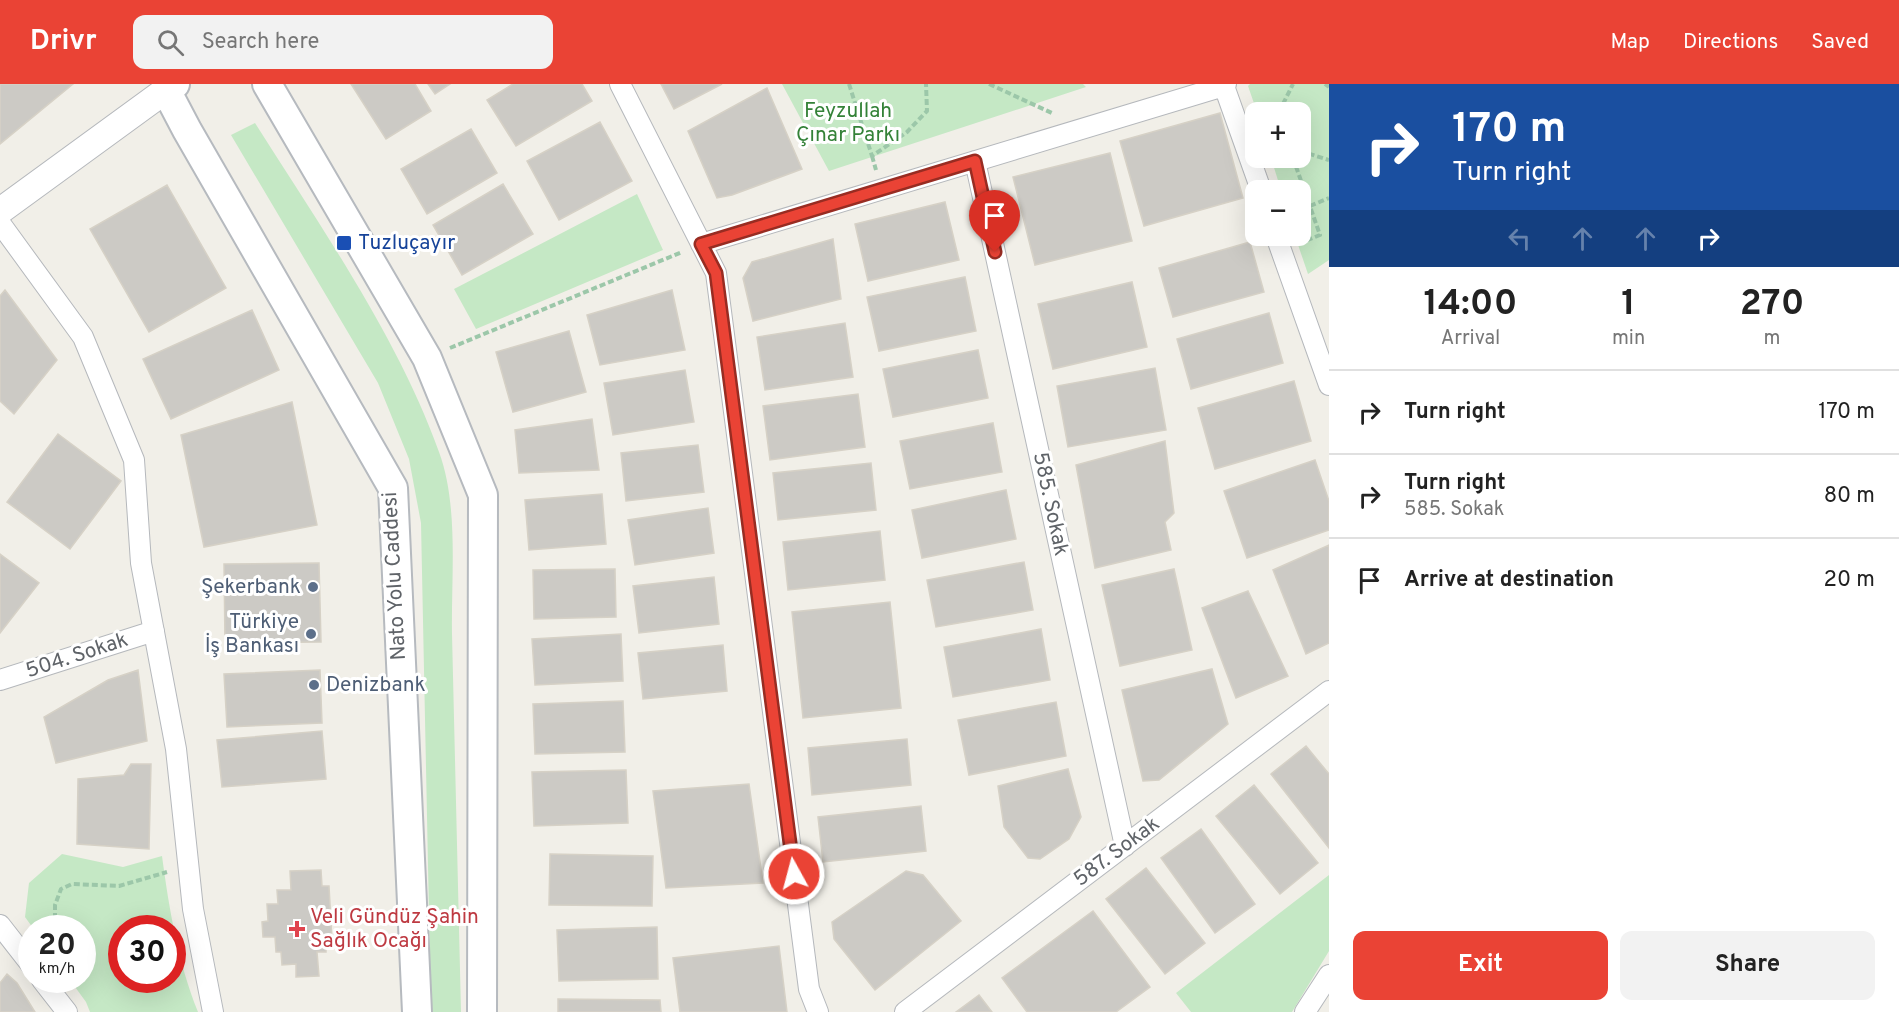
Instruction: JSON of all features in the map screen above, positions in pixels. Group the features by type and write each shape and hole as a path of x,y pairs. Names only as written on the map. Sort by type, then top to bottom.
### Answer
{"main road":[{"path":"267,84 428,358 483,495 482,1012"},
{"name":"Nato Yolu Caddesi","path":"170,87 393,488 417,1012"}],"street":[{"path":"620,84 716,273 809,989 818,1012"},
{"path":"701,244 1225,85 1258,180"},
{"path":"0,211 170,87"},
{"name":"585. Sokak","path":"975,161 1125,846"},
{"path":"0,223 83,337 134,460 141,563 176,749 193,909 213,1012"},
{"path":"1280,246 1329,386"},
{"name":"504. Sokak","path":"0,680 154,631"},
{"name":"587. Sokak","path":"905,1012 1329,691"},
{"path":"0,925 18,948"},
{"path":"1305,1012 1329,975"},
{"path":"52,993 67,1012"}],"path":[{"path":"849,84 872,156 907,132 927,111 926,84"},
{"path":"989,84 1085,128"},
{"path":"1284,102 1293,84"},
{"path":"1325,84 1329,87"},
{"path":"1311,154 1329,160"},
{"path":"1311,206 1329,198"},
{"path":"1311,209 1320,235 1311,237"},
{"path":"428,358 701,244"},
{"path":"55,915 55,905 62,889 72,884 119,886 189,866"}],"green space":[{"name":"Feyzullah Çınar Parkı","path":"782,84 1083,84 1086,87 829,171"},
{"path":"1250,84 1329,84 1329,260 1308,274 1298,246 1311,246 1311,180 1278,180 1274,168 1311,168 1311,102 1254,102 1248,86"},
{"path":"255,123 331,242 380,325 422,409 445,473 453,542 452,634 461,1012 431,1012 421,523 409,459 378,383 231,135"},
{"path":"637,194 663,250 476,329 454,289"},
{"path":"62,854 123,867 162,856 171,915 108,915 108,993 186,993 186,976 198,1012 90,1012 79,993 96,993 96,915 25,915 29,883"},
{"path":"1329,875 1329,951 1292,1012 1191,1012 1176,993"}],"building":[{"path":"0,84 73,84 0,144"},
{"path":"351,84 415,84 431,111 386,139"},
{"path":"428,84 450,84 435,94"},
{"path":"513,84 582,84 592,101 516,146 487,100"},
{"path":"661,84 722,84 674,109"},
{"path":"767,88 802,169 732,195 717,198 688,131"},
{"path":"1220,113 1243,198 1144,226 1120,141"},
{"path":"600,122 632,181 559,220 527,161"},
{"path":"471,129 497,173 427,214 401,169"},
{"path":"1110,153 1132,241 1035,265 1013,177"},
{"path":"503,184 533,234 462,275 433,225"},
{"path":"167,185 226,288 149,332 90,229"},
{"path":"945,202 959,260 868,281 855,224"},
{"path":"833,239 841,299 753,321 743,278 752,262"},
{"path":"1245,243 1245,246 1251,246 1264,292 1173,317 1159,268"},
{"path":"965,277 976,331 879,351 867,297"},
{"path":"1132,282 1147,347 1053,369 1038,304"},
{"path":"5,290 57,360 14,414 0,401 0,296"},
{"path":"672,290 685,350 600,365 587,315"},
{"path":"252,310 279,370 171,419 143,359"},
{"path":"1269,313 1283,363 1191,389 1177,339"},
{"path":"845,323 853,377 765,390 757,337"},
{"path":"569,331 586,392 513,412 496,352"},
{"path":"978,350 988,398 893,417 883,369"},
{"path":"1155,368 1166,430 1068,447 1057,386"},
{"path":"685,370 694,422 613,435 604,383"},
{"path":"1294,381 1311,441 1215,469 1198,408"},
{"path":"858,394 865,447 770,460 763,406"},
{"path":"292,402 317,525 204,547 181,435"},
{"path":"592,419 599,470 519,473 515,430"},
{"path":"993,423 1002,472 910,489 900,441"},
{"path":"58,434 121,481 70,549 7,502"},
{"path":"1165,441 1174,513 1165,522 1171,550 1095,568 1076,465"},
{"path":"698,445 704,492 626,501 621,453"},
{"path":"1315,460 1329,501 1329,530 1247,558 1224,491"},
{"path":"871,463 876,510 778,520 773,473"},
{"path":"1006,490 1016,539 922,558 912,510"},
{"path":"602,494 606,544 529,550 525,500"},
{"path":"708,508 714,553 635,565 628,520"},
{"path":"880,531 885,580 788,590 783,542"},
{"path":"1329,545 1329,643 1306,654 1273,570"},
{"path":"0,554 39,583 0,633"},
{"path":"1024,562 1033,610 936,627 927,580"},
{"path":"319,563 321,642 225,643 224,564"},
{"path":"615,569 616,617 534,619 533,570"},
{"path":"1174,569 1192,650 1120,666 1102,585"},
{"path":"714,577 719,624 639,633 633,586"},
{"path":"1248,591 1288,676 1236,698 1202,608"},
{"path":"890,602 901,708 803,718 792,612"},
{"path":"1041,629 1050,680 953,697 944,647"},
{"path":"621,634 623,681 535,685 532,639"},
{"path":"723,645 727,691 643,699 638,653"},
{"path":"1212,669 1228,724 1159,780 1143,781 1122,690"},
{"path":"138,670 147,741 56,763 44,717 108,680"},
{"path":"320,670 322,723 227,727 224,674"},
{"path":"623,701 625,752 535,754 533,704"},
{"path":"1056,702 1066,756 969,775 958,720"},
{"path":"322,731 326,779 222,787 217,740"},
{"path":"907,739 911,785 812,795 808,748"},
{"path":"1306,746 1329,774 1329,848 1271,774"},
{"path":"131,764 151,764 149,849 77,844 78,779 124,775"},
{"path":"1068,769 1081,817 1069,839 1040,859 1028,858 1004,827 998,786"},
{"path":"626,770 628,823 534,826 532,772"},
{"path":"749,784 763,883 666,888 653,791"},
{"path":"1254,785 1318,863 1280,894 1216,816"},
{"path":"921,806 926,851 823,862 818,817"},
{"path":"1201,829 1255,904 1215,933 1161,858"},
{"path":"550,854 653,856 652,906 549,905"},
{"path":"1146,868 1205,943 1165,974 1106,899"},
{"name":"Veli Gündüz Şahin Sağlık Ocağı","path":"321,870 322,886 329,886 332,942 326,942 326,952 317,952 319,976 296,977 296,964 282,965 281,952 276,952 275,937 263,937 262,922 268,921 267,904 278,904 277,890 291,890 290,871"},
{"path":"906,871 923,875 961,921 875,990 834,939 832,922"},
{"path":"1093,911 1150,987 1116,1012 1027,1012 1002,978"},
{"path":"657,927 658,979 559,981 557,930"},
{"path":"779,946 787,1012 680,1012 673,958"},
{"path":"7,974 17,983 18,993 23,993 35,1012 0,1012 0,983"},
{"path":"979,995 992,1012 956,1012"},
{"path":"558,999 660,1000 661,1012 558,1012"}],"place":[{"name":"Tuzluçayır","path":"344,243"},
{"name":"Şekerbank","path":"313,587"},
{"name":"Türkiye İş Bankası","path":"311,634"},
{"name":"Denizbank","path":"314,685"},
{"name":"Veli Gündüz Şahin Sağlık Ocağı","path":"297,929"}],"route":[{"path":"794,874 716,273 701,244 975,161 995,252"}]}
